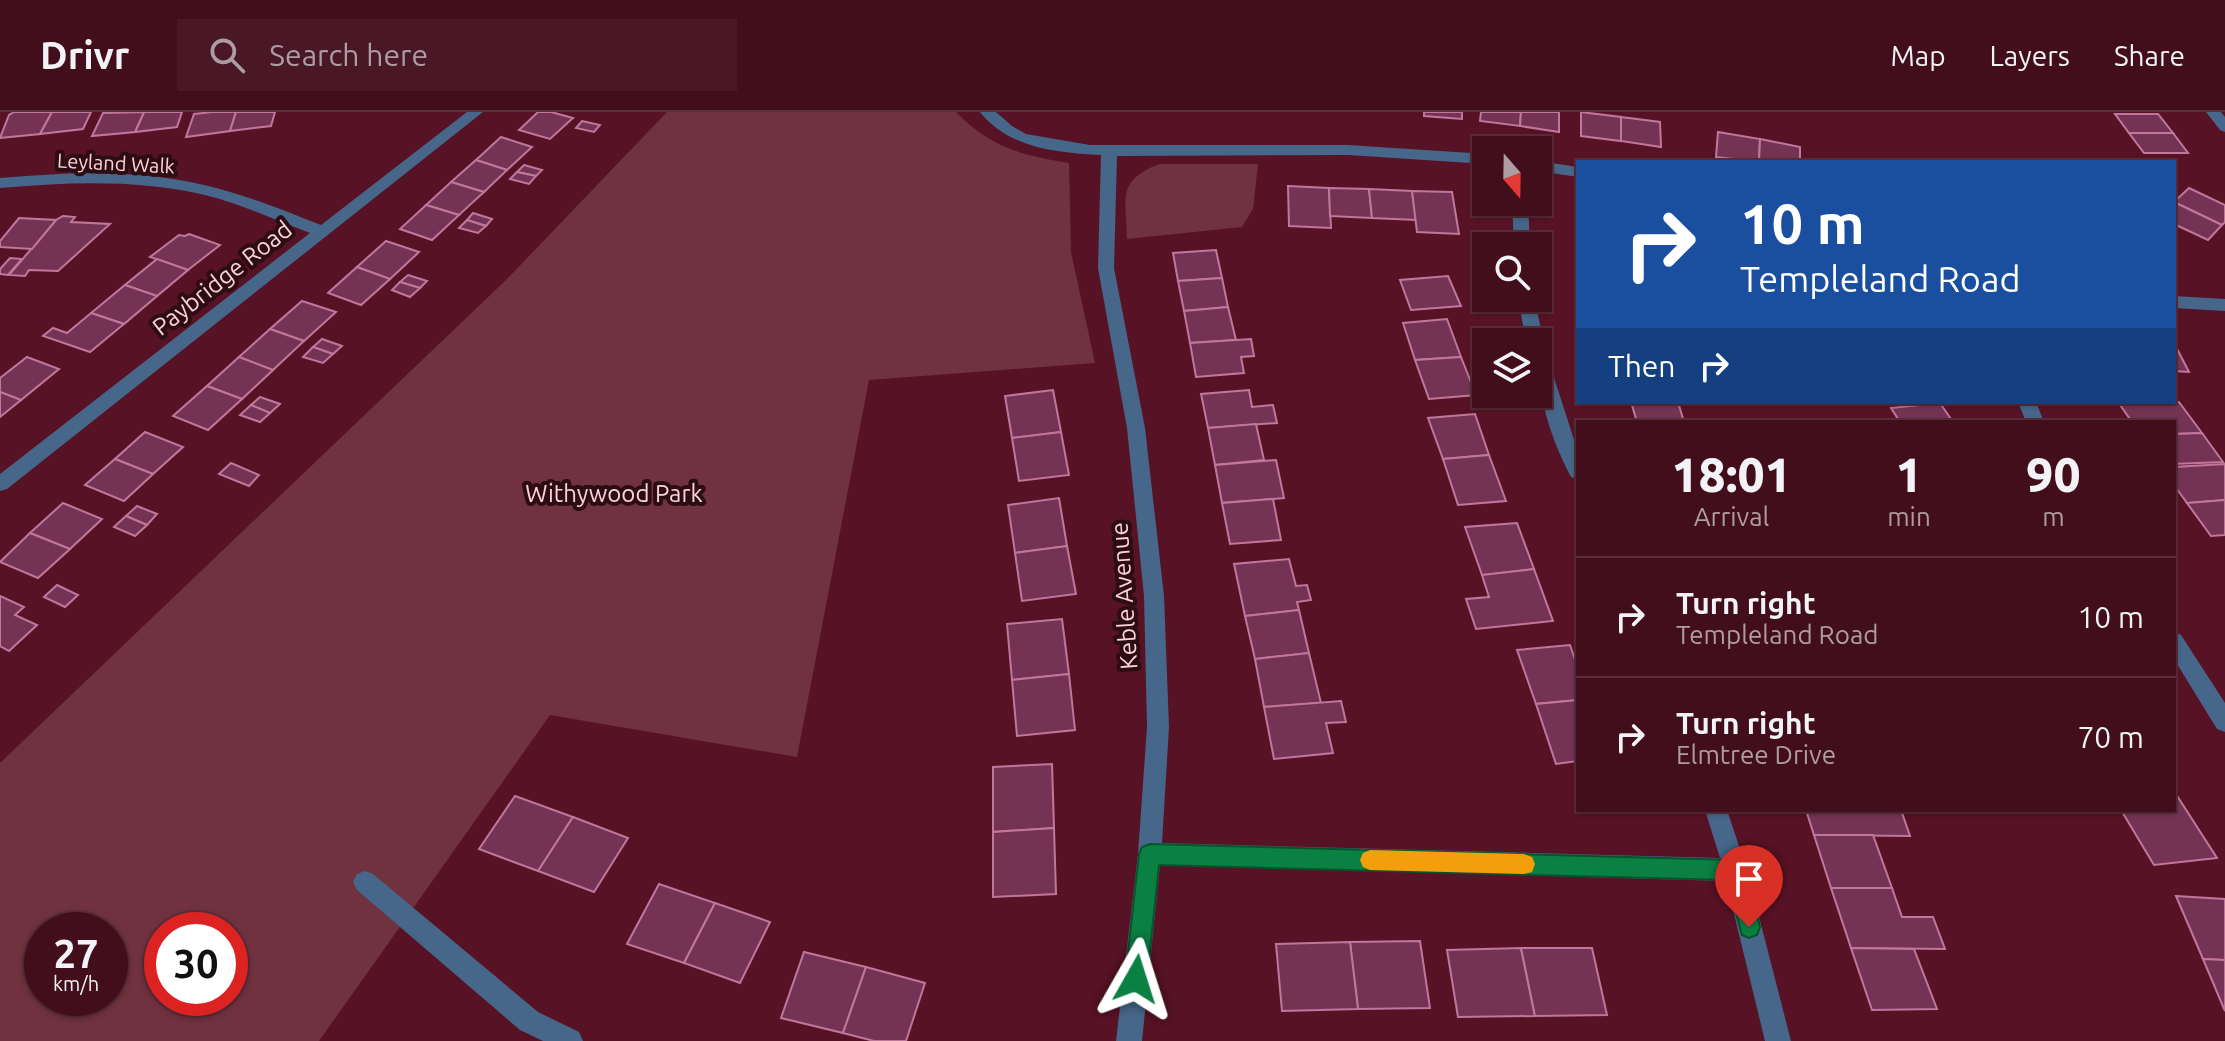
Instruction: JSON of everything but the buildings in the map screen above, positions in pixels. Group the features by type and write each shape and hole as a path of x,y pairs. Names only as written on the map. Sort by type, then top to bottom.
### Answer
{"street":[{"name":"Paybridge Road","path":"0,484 476,112"},
{"path":"987,112 1004,129 1021,137 1046,144 1109,150 1356,149 1472,158"},
{"path":"2213,112 2225,127"},
{"name":"Keble Avenue","path":"1109,150 1106,268 1136,428 1154,596 1158,727 1150,854 1129,1041"},
{"path":"1552,168 1576,172"},
{"name":"Leyland Walk","path":"0,183 104,179 187,186 236,199 320,231"},
{"path":"2176,302 2225,305"},
{"path":"1552,403 1562,437 1576,468"},
{"path":"2176,644 2225,722"},
{"path":"1717,812 1735,870 1778,1041"},
{"path":"1150,854 1735,870"},
{"path":"365,882 529,1021 570,1041"}],"green space":[{"name":"Withywood Park","path":"667,112 956,112 982,134 1008,148 1069,163 1071,252 1095,363 869,380 797,757 550,715 319,1041 0,1041 0,763 507,279"},
{"path":"1159,164 1258,164 1253,209 1242,227 1127,239 1126,193 1135,178"}],"slow traffic":[{"path":"1370,860 1524,864"}],"route":[{"path":"1136,979 1150,854 1735,870 1749,927"}]}
